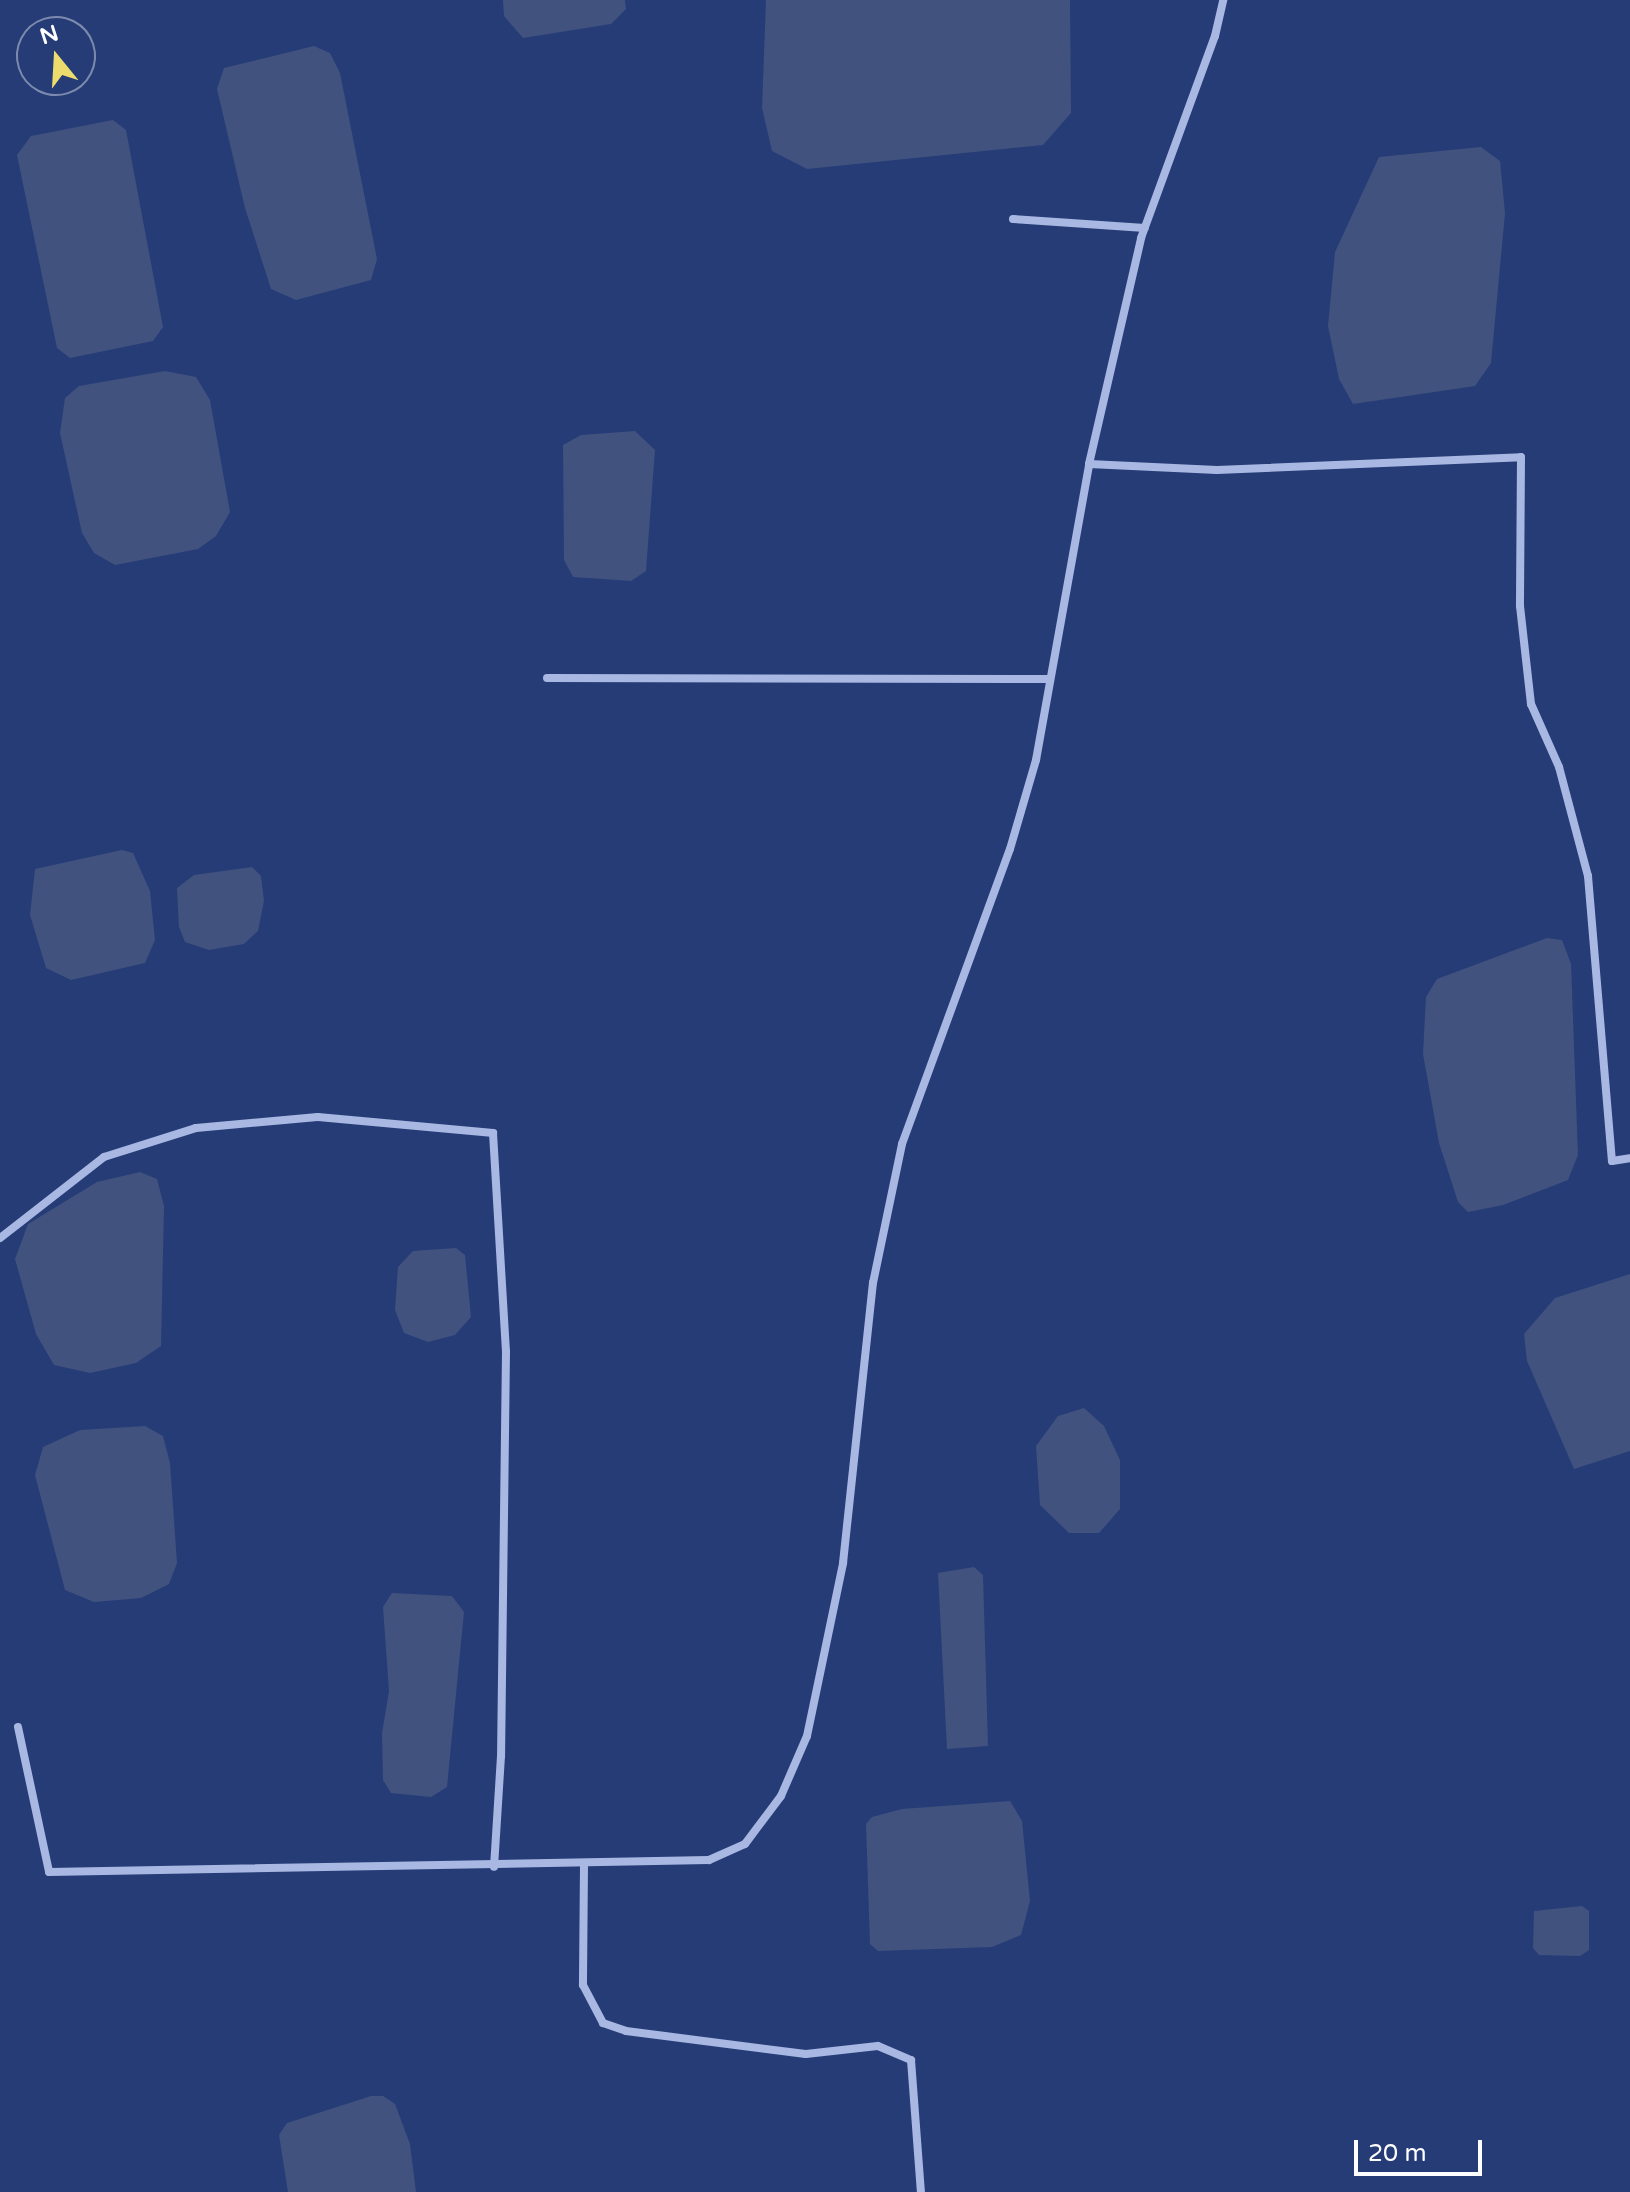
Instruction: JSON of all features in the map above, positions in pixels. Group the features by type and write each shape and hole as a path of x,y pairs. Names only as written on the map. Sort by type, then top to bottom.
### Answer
{"street":[{"path":"18,1727 49,1872 494,1867 709,1860 745,1844 781,1796 807,1736 843,1563 873,1283 902,1144 1010,849 1036,760 1089,464 1145,228 1215,36 1223,0"},
{"path":"1013,219 1145,228"},
{"path":"1089,464 1217,470 1521,457 1520,606 1531,704 1559,767 1588,876 1612,1161 1630,1158"},
{"path":"547,678 1050,679"},
{"path":"0,1238 104,1157 196,1128 318,1117 493,1133 506,1351 501,1756 494,1867"},
{"path":"584,1865 583,1985 603,2023 626,2031 806,2054 878,2046 911,2060 921,2192"}],"water":[{"path":"503,0 625,0 626,9 611,24 523,38 504,16"},
{"path":"766,0 1070,0 1071,113 1043,145 807,169 772,151 762,108"},
{"path":"314,46 330,53 340,73 377,259 371,280 296,300 271,289 245,208 217,89 224,68"},
{"path":"113,120 126,130 163,327 153,341 70,358 57,348 17,155 31,136"},
{"path":"1481,147 1500,161 1505,213 1491,363 1475,386 1353,404 1339,379 1328,326 1335,252 1379,157"},
{"path":"165,371 196,377 210,400 230,512 216,536 198,549 115,565 94,553 82,533 60,433 65,398 79,386"},
{"path":"635,431 655,450 646,571 631,581 573,577 564,560 563,445 581,435"},
{"path":"122,850 133,853 150,891 155,940 145,963 71,980 46,968 30,915 35,869"},
{"path":"252,867 261,876 264,901 258,931 244,944 209,950 185,942 179,927 177,888 194,875"},
{"path":"1547,938 1562,940 1571,964 1578,1155 1568,1180 1503,1205 1468,1212 1458,1202 1439,1143 1423,1054 1426,997 1437,979"},
{"path":"140,1172 157,1179 164,1206 161,1346 136,1363 90,1373 54,1365 36,1334 15,1259 28,1224 97,1182"},
{"path":"456,1248 465,1255 471,1317 455,1335 428,1342 404,1333 395,1310 398,1267 413,1251"},
{"path":"1630,1274 1630,1451 1574,1469 1527,1361 1524,1334 1555,1298"},
{"path":"1084,1408 1104,1426 1120,1460 1120,1509 1099,1533 1069,1533 1040,1505 1036,1446 1058,1416"},
{"path":"145,1426 163,1436 170,1463 177,1563 169,1584 141,1598 94,1602 65,1590 35,1475 43,1447 80,1430"},
{"path":"974,1567 983,1575 988,1746 947,1749 938,1573"},
{"path":"392,1593 452,1596 464,1612 447,1787 431,1797 391,1793 383,1780 382,1733 389,1691 383,1607"},
{"path":"1010,1801 1022,1821 1030,1901 1021,1935 992,1947 878,1951 870,1944 866,1824 872,1817 902,1809"},
{"path":"1582,1906 1589,1911 1589,1950 1580,1956 1539,1955 1533,1948 1534,1911"},
{"path":"371,2096 383,2096 395,2104 410,2144 416,2192 288,2192 279,2135 287,2123"}]}
